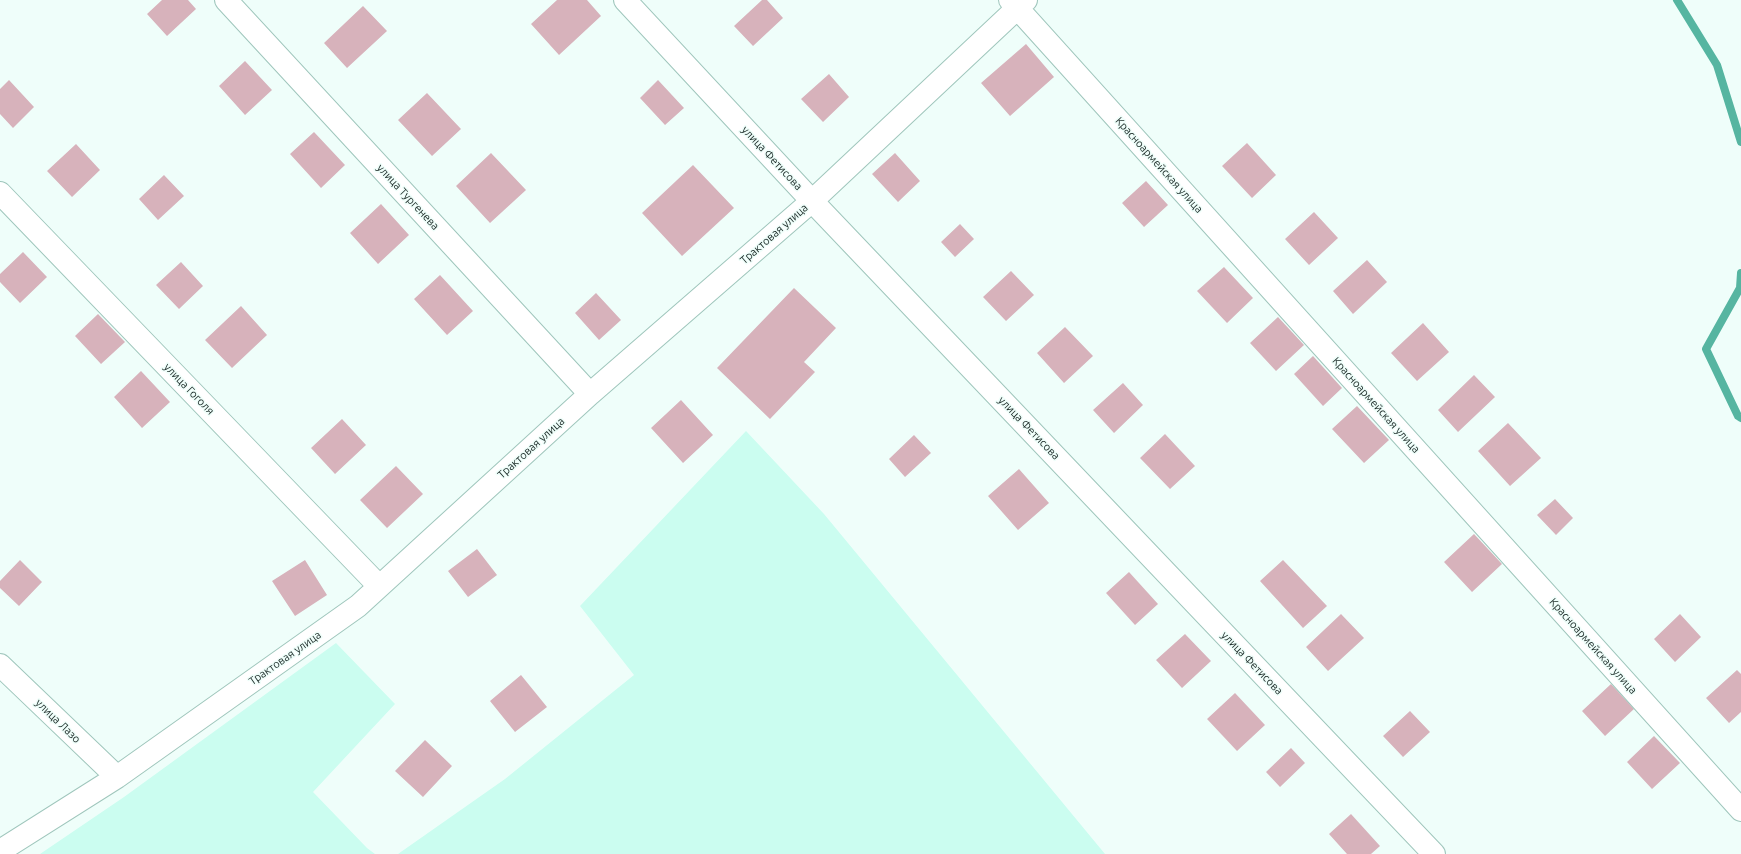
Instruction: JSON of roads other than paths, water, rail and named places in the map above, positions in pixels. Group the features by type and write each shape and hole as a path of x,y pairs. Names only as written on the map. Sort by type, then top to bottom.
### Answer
{"street":[{"name":"улица Тургенева","path":"226,0 590,394"},
{"name":"улица Фетисова","path":"625,0 812,201 1434,854"},
{"name":"Трактовая улица","path":"0,851 117,777 358,606 590,394 812,201 1018,3"},
{"name":"Красноармейская улица","path":"1018,3 1741,810"},
{"name":"улица Гоголя","path":"0,193 379,586"},
{"name":"улица Лазо","path":"0,665 117,777"}],"waterway":[{"path":"1677,0 1717,65 1741,142"},
{"path":"1741,273 1740,288 1706,349 1738,416 1741,418"}]}
